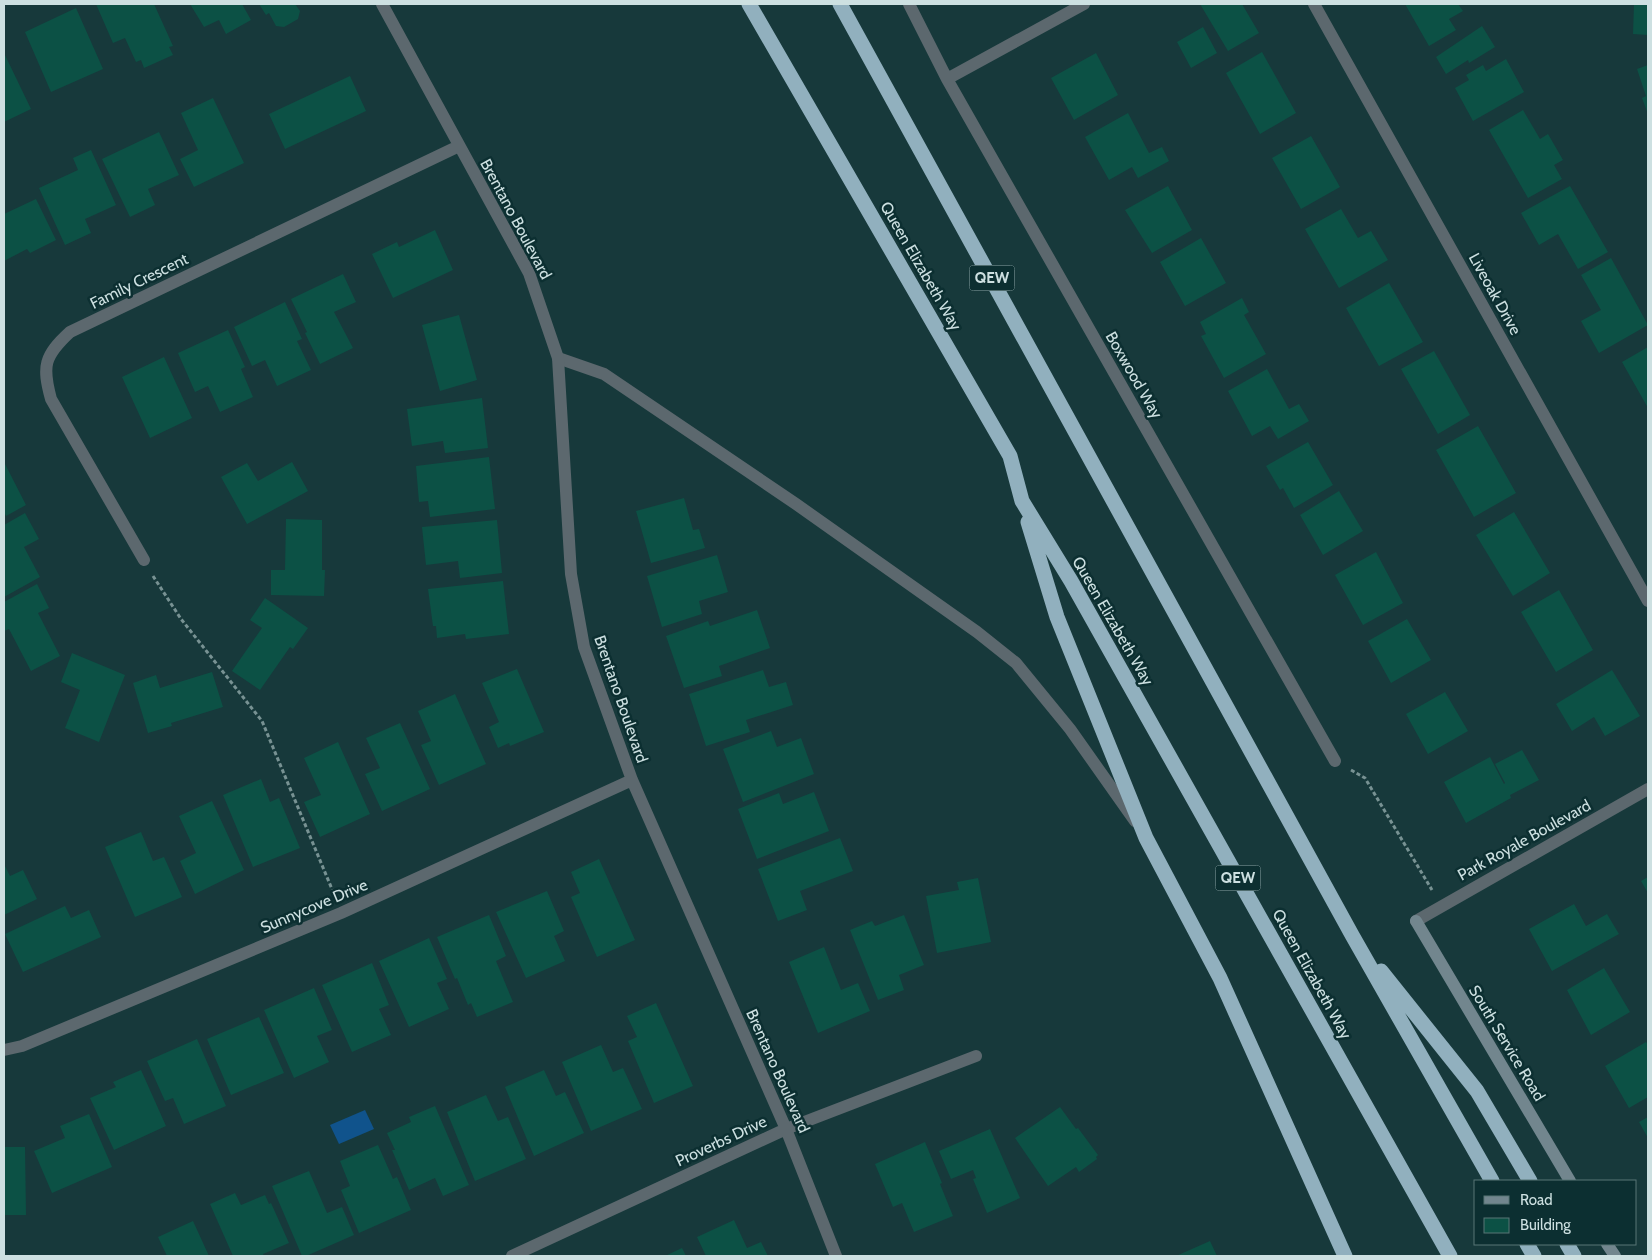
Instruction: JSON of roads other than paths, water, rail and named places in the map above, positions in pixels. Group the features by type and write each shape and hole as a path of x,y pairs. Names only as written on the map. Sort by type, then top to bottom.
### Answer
{"highway":[{"name":"Queen Elizabeth Way","path":"749,4 1010,456 1022,501 1071,581 1450,1256"},
{"name":"QEW","path":"840,4 1139,544 1352,935 1491,1180"},
{"path":"1022,501 1057,617 1146,838 1220,978 1345,1256"},
{"path":"1352,935 1477,1090 1529,1180"},
{"path":"1528,1245 1534,1256"},
{"path":"1568,1245 1574,1256"}],"main road":[{"name":"South Service Road","path":"1416,921 1569,1180"},
{"path":"1609,1245 1615,1256"}],"street":[{"name":"Brentano Boulevard","path":"382,4 529,273 558,358 571,574 584,647 632,780 786,1128 836,1256"},
{"name":"Boxwood Way","path":"908,4 947,78 1335,760"},
{"path":"947,78 1084,4"},
{"name":"Liveoak Drive","path":"1314,4 1648,601"},
{"name":"Family Crescent","path":"144,560 52,399 46,377 48,357 57,344 70,332 459,146"},
{"path":"558,358 604,374 796,504 978,632 1016,663 1070,729 1146,838"},
{"name":"Sunnycove Drive","path":"4,1050 22,1046 342,913 632,780"},
{"name":"Park Royale Boulevard","path":"1416,921 1648,789"},
{"name":"Proverbs Drive","path":"512,1256 786,1128 976,1056"}],"water":[{"path":"365,1110 374,1129 339,1144 330,1125"}]}
